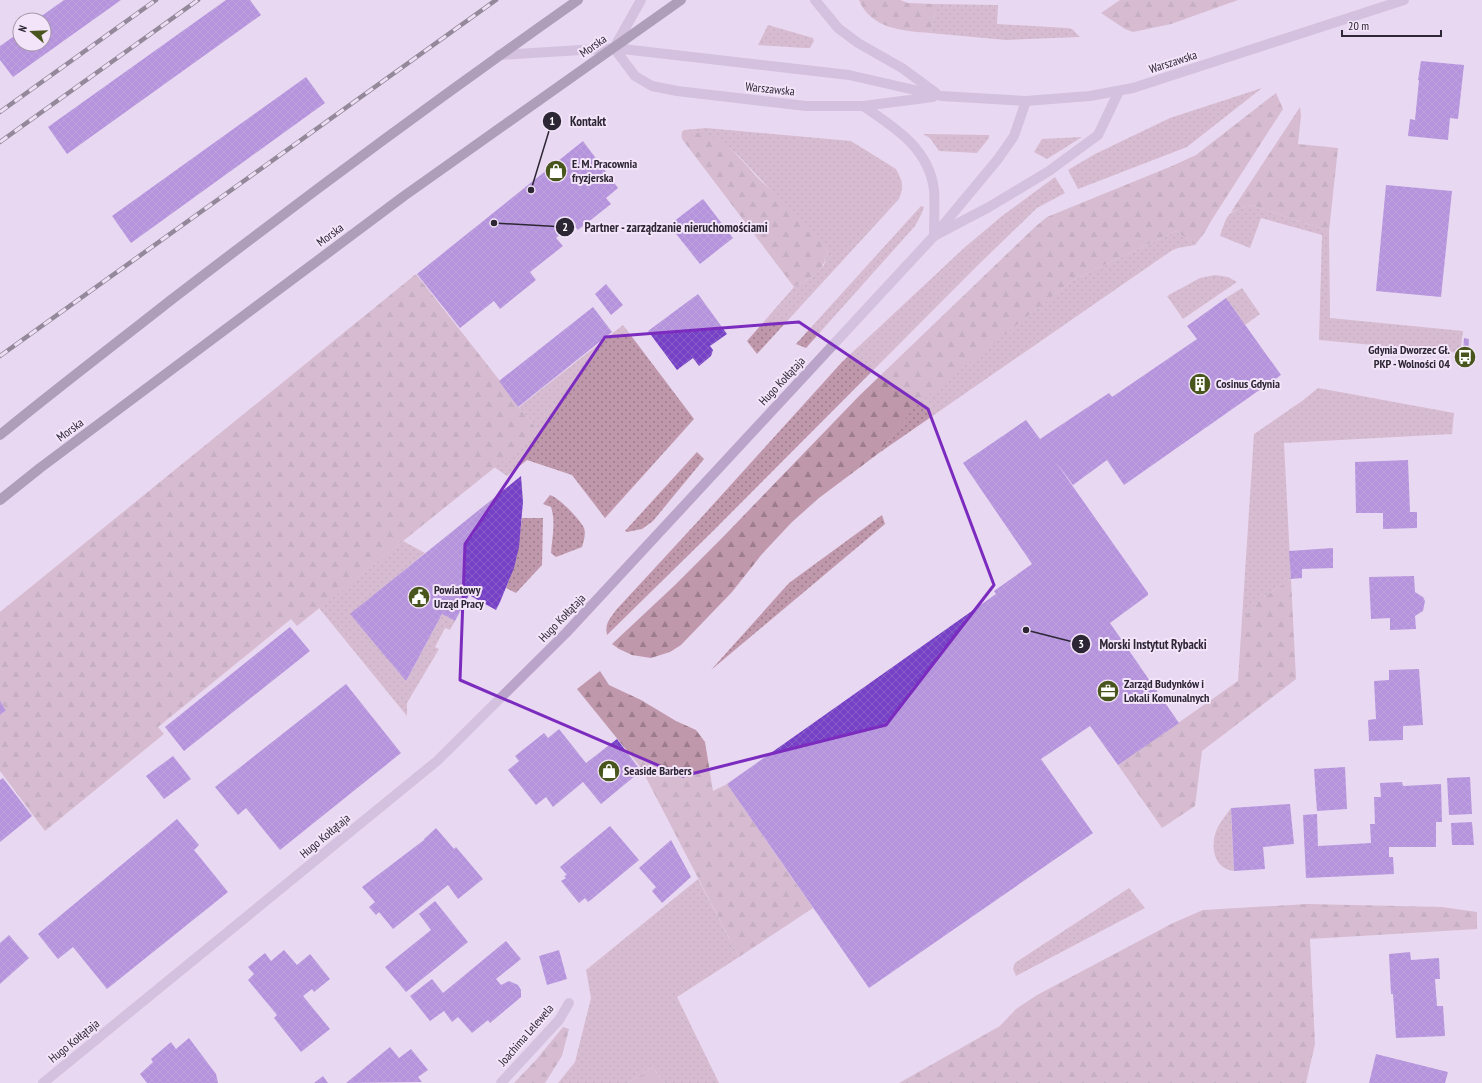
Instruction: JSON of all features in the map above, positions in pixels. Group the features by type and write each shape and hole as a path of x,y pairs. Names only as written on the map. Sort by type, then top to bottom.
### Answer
{"main road":[{"path":"0,435 273,221 500,55 578,0"},
{"name":"Morska","path":"0,500 53,458 404,196 681,0"}],"street":[{"path":"614,48 641,0"},
{"path":"815,0 838,28 858,43 902,68 941,96"},
{"name":"Warszawska","path":"500,55 614,48 849,75 941,96 1026,101 1090,96 1133,88 1404,0"},
{"name":"Warszawska","path":"614,48 635,76 652,86 677,91 806,106 863,106 941,96"},
{"path":"863,106 906,138 921,154 928,168 934,189 934,236 989,207 1049,171 1098,135 1119,91"},
{"name":"Hugo Kołłątaja","path":"43,1083 437,761 566,633 934,236 998,159 1014,136 1026,101"},
{"name":"Joachima Lelewela","path":"501,1083 559,1020 569,1003"}],"highlighted area":[{"path":"799,322 928,409 994,585 886,725 683,776 460,680 465,544 605,337"}],"green space":[{"path":"859,0 900,0 908,3 936,4 936,12 930,33 889,27 880,23 864,10"},
{"path":"1120,0 1238,0 1171,24 1133,32 1125,29 1101,13"},
{"path":"936,4 998,5 997,24 1067,28 1072,29 1080,37 1006,40 930,33 936,12"},
{"path":"768,25 813,38 814,41 810,48 758,45"},
{"path":"1262,88 1187,147 1078,189 1068,170 1095,154 1170,118"},
{"path":"1276,93 1283,109 1205,232 1195,245 1176,231 1073,280 916,405 879,453 819,498 792,522 762,554 732,592 681,645 670,652 651,658 632,655 612,644 675,585 723,537 860,395 1047,217 1196,155"},
{"path":"1300,107 1301,116 1298,144 1338,148 1329,231 1250,205 1231,212"},
{"path":"706,128 851,141 896,169 901,181 902,191 899,199 757,354 747,341 794,287 812,277 824,265 828,251 737,154 718,140 682,135 681,139 682,132 684,130"},
{"path":"689,132 701,133 721,142 737,155 760,180 788,205 828,251 823,265 816,274 794,287 682,139 682,135"},
{"path":"923,134 989,135 989,138 977,153 939,151 930,138"},
{"path":"1082,137 1047,159 1034,152 1042,139"},
{"path":"1055,177 1065,193 1037,208 607,635 607,624 616,610 842,362 964,248 1002,216"},
{"path":"1250,205 1329,231 1330,318 1463,331 1460,353 1319,340 1322,235 1261,218 1250,248 1220,236 1229,214"},
{"path":"921,206 924,207 915,226 806,348 796,344"},
{"path":"1176,231 1195,245 1178,248 1171,251 879,453 915,405 1073,280"},
{"path":"416,274 500,381 518,407 539,432 297,626 291,619 158,727 164,734 45,831 0,771 0,715 6,710 0,701 0,612"},
{"path":"1215,275 1228,277 1237,282 1183,319 1167,296 1200,278"},
{"path":"1242,288 1260,314 1245,325 1226,298"},
{"path":"623,325 694,419 605,518 572,475 527,460 507,476 494,467 539,432 519,407"},
{"path":"1318,388 1454,413 1452,434 1284,443 1291,579 1262,598 1242,619 1254,434 1302,401"},
{"path":"697,452 704,459 653,521 642,529 627,532 625,531"},
{"path":"550,495 574,514 582,524 585,532 582,547 556,557 551,553 553,518 551,507 543,504"},
{"path":"882,515 885,524 711,670 789,583"},
{"path":"522,518 543,518 542,565 516,593 506,588 516,559"},
{"path":"403,541 425,553 351,614 406,681 442,614 455,621 450,630 445,628 435,647 439,649 407,703 407,716 319,608"},
{"path":"1291,579 1296,679 1202,751 1195,806 1162,828 1118,765 1238,681 1242,619 1262,598"},
{"path":"600,671 609,685 641,700 676,721 696,730 705,742 713,791 727,784 813,908 739,957 641,768 577,689"},
{"path":"1231,808 1234,871 1222,866 1215,855 1214,849 1217,829"},
{"path":"698,879 739,957 677,997 719,1083 665,1083 652,1067 628,1083 558,1083 575,1062 591,998 586,970"},
{"path":"1129,888 1145,908 1016,976 1013,969 1015,963"},
{"path":"1307,904 1442,907 1477,912 1477,929 1310,939 1315,1044 1306,1083 899,1083 1000,1026 1016,1009 1037,995 1173,923 1203,910"},
{"path":"563,1027 569,1029 562,1056 545,1083 514,1083 536,1060"},
{"path":"652,1067 665,1083 628,1083"}],"building":[{"path":"64,0 121,0 52,49 52,12 47,12"},
{"path":"226,0 250,0 261,15 67,154 48,127"},
{"path":"12,38 12,52 48,52 13,77 0,60 0,46"},
{"path":"1421,61 1464,65 1458,119 1450,118 1448,140 1408,136 1410,119 1415,120"},
{"path":"306,77 325,103 131,243 112,216"},
{"path":"583,141 618,188 606,198 611,204 578,230 573,224 556,238 563,246 530,272 536,280 500,309 494,301 460,328 417,274"},
{"path":"1386,185 1452,191 1441,297 1376,291"},
{"path":"703,199 733,238 700,264 669,225"},
{"path":"606,284 623,305 611,315 595,294"},
{"path":"698,294 727,334 710,346 713,350 711,356 699,366 693,358 677,370 648,331"},
{"path":"1226,298 1281,375 1124,485 1107,460 1073,485 1055,461 1148,593 1148,595 1110,623 1179,723 1118,765 1090,726 1041,759 1093,833 869,988 727,784 996,594 994,591 1032,564 963,463 1026,420 1040,439 1109,393 1112,397 1197,339 1187,326"},
{"path":"593,307 612,332 518,407 499,381"},
{"path":"1464,338 1469,339 1467,366 1462,365"},
{"path":"1408,460 1410,512 1417,512 1417,528 1383,529 1383,513 1356,513 1355,462"},
{"path":"521,476 523,502 519,547 514,568 496,610 469,595 455,621 442,614 406,681 350,614"},
{"path":"1333,548 1333,568 1302,569 1302,578 1291,579 1289,551"},
{"path":"1414,576 1415,592 1423,597 1425,601 1423,611 1415,616 1416,629 1390,630 1390,618 1371,619 1369,577"},
{"path":"290,627 310,651 184,751 165,727"},
{"path":"1419,669 1423,725 1403,726 1403,740 1369,741 1368,720 1376,719 1374,681 1389,680 1389,670"},
{"path":"346,684 401,753 280,850 246,808 238,815 215,787"},
{"path":"0,701 6,710 0,715"},
{"path":"559,729 586,763 617,739 641,771 601,804 583,782 553,807 546,797 536,805 508,770 519,761 515,756 544,733 548,738"},
{"path":"173,756 191,779 164,799 146,776"},
{"path":"1345,767 1347,809 1317,811 1314,769"},
{"path":"1470,777 1472,814 1449,815 1447,778"},
{"path":"3,778 32,816 0,842 0,780"},
{"path":"1402,782 1403,786 1441,784 1442,822 1436,822 1436,847 1389,847 1389,857 1393,857 1394,874 1306,878 1303,815 1317,814 1318,846 1371,843 1370,824 1375,824 1374,797 1381,797 1380,783"},
{"path":"1290,804 1294,844 1263,847 1265,869 1234,871 1231,808"},
{"path":"177,819 199,845 194,850 228,892 107,989 73,947 58,959 38,934"},
{"path":"1472,822 1474,845 1452,845 1451,823"},
{"path":"610,826 639,860 588,902 585,898 579,903 561,881 566,878 564,876 567,875 560,867"},
{"path":"436,828 454,849 456,847 483,879 458,899 448,885 393,929 379,912 376,915 369,907 375,902 362,887 424,840"},
{"path":"671,840 691,877 662,903 652,891 656,887 639,868"},
{"path":"435,901 468,942 406,992 385,967 431,930 419,914"},
{"path":"9,935 29,958 0,984 0,943"},
{"path":"506,941 521,959 496,979 501,985 509,981 518,985 521,990 521,997 490,1023 488,1020 472,1033 458,1017 452,1022 444,1011 430,1021 410,996 432,979 443,993"},
{"path":"284,950 297,965 310,954 330,979 314,992 312,989 303,996 330,1029 301,1052 274,1018 277,1015 248,980 254,974 248,967 265,953 271,961"},
{"path":"559,950 567,979 547,985 539,956"},
{"path":"1410,952 1411,960 1439,958 1440,979 1435,979 1437,1006 1443,1006 1445,1036 1396,1038 1393,994 1391,994 1389,954"},
{"path":"189,1038 216,1074 218,1083 147,1083 140,1074 153,1062 151,1059 171,1042 176,1049"},
{"path":"390,1047 399,1058 411,1049 428,1070 418,1077 422,1082 346,1083"},
{"path":"1376,1054 1448,1072 1445,1083 1369,1083"},
{"path":"323,1076 328,1083 314,1083"}],"railway":[{"path":"0,112 156,0"},
{"path":"0,142 198,0"},
{"path":"0,356 496,0"}],"place":[{"name":"E. M. Pracownia fryzjerska","path":"556,171"},
{"name":"Kontakt","path":"531,190"},
{"name":"Partner - zarządzanie nieruchomościami","path":"494,223"},
{"name":"Gdynia Dworzec Gł. PKP - Wolności 04","path":"1465,357"},
{"name":"Cosinus Gdynia","path":"1200,384"},
{"name":"Powiatowy Urząd Pracy","path":"419,597"},
{"name":"Morski Instytut Rybacki","path":"1026,630"},
{"name":"Zarząd Budynków i Lokali Komunalnych","path":"1108,691"},
{"name":"Seaside Barbers","path":"609,771"}]}
